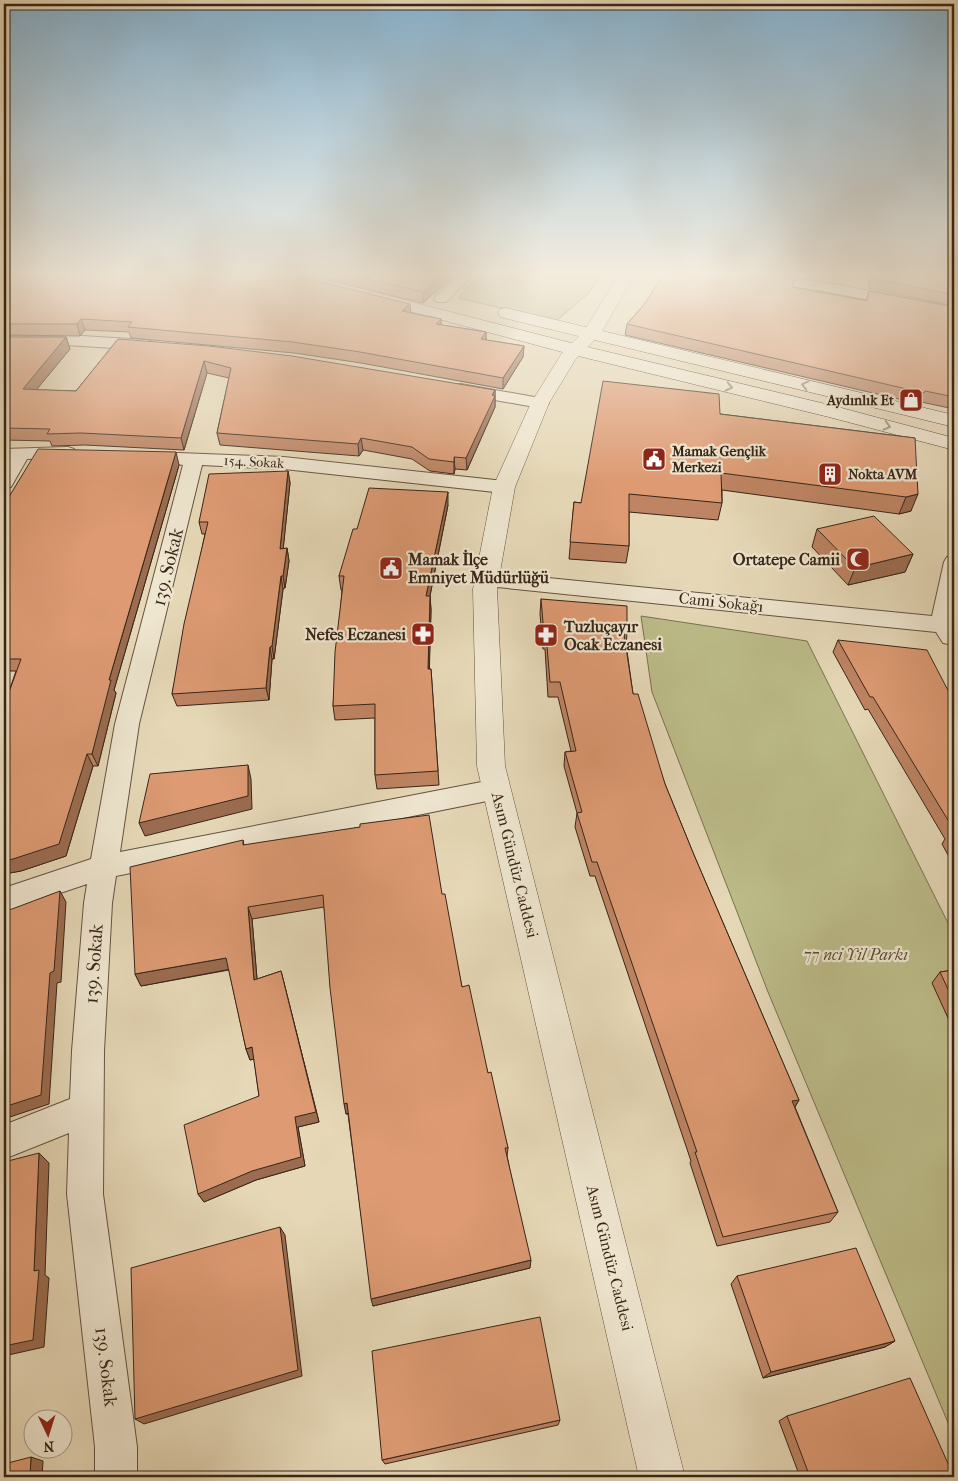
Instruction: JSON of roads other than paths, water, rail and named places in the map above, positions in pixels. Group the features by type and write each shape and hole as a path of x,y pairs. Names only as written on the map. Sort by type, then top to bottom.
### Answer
{"main road":[{"name":"Asım Gündüz Caddesi","path":"583,343 568,357 540,403 504,487 486,589 491,766 662,1477"},
{"path":"588,343 954,444"},
{"path":"589,343 954,421"}],"street":[{"path":"116,343 162,346"},
{"path":"443,386 540,403"},
{"path":"4,483 12,454 85,453"},
{"name":"154. Sokak","path":"165,458 284,464 504,487"},
{"name":"139. Sokak","path":"116,1477 116,1447 85,1194 88,1051 98,903 127,724 194,460"},
{"path":"954,562 948,625 954,643"},
{"name":"Cami Sokağı","path":"487,579 948,625"},
{"path":"4,900 103,867 496,789"},
{"path":"4,1142 87,1109"}],"place":[{"name":"Aydınlık Et","path":"911,400"},
{"name":"Mamak Gençlik Merkezi","path":"654,459"},
{"name":"Nokta AVM","path":"830,474"},
{"name":"Ortatepe Camii","path":"858,559"},
{"name":"Mamak İlçe Emniyet Müdürlüğü","path":"391,568"},
{"name":"Nefes Eczanesi","path":"423,634"},
{"name":"Tuzluçayır Ocak Eczanesi","path":"546,635"}],"park label":[{"name":"77 nci Yil Parkı","path":"856,954"}]}
